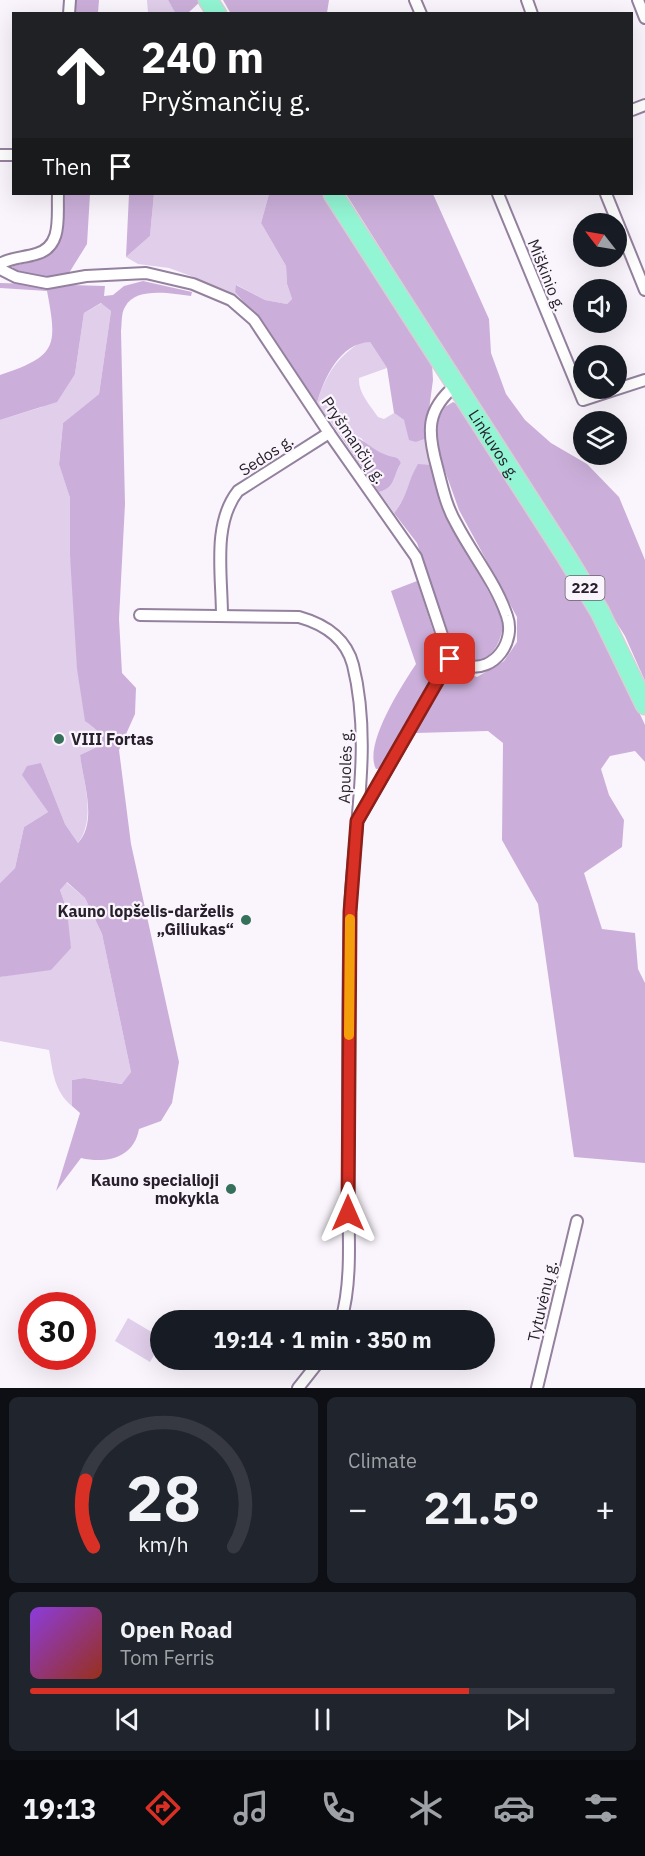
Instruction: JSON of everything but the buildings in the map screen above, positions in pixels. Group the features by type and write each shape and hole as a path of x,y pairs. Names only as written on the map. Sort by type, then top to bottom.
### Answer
{"main road":[{"name":"Linkuvos g.","path":"334,195 600,612 645,705"}],"street":[{"path":"638,0 645,18"},
{"path":"0,266 12,257 37,254 51,246 57,235 58,195"},
{"name":"Miškinio g.","path":"498,195 583,400 645,380"},
{"path":"606,195 645,290"},
{"name":"Pryšmančių g.","path":"0,266 16,277 47,283 86,276 146,273 193,284 231,300 254,320 328,433 416,557 450,659"},
{"path":"357,821 450,659 468,667 487,665 502,652 509,636 508,618 499,597 455,522 434,454 429,423 436,405 456,385"},
{"name":"Sedos g.","path":"222,616 222,528 228,504 238,491 328,433"},
{"name":"Apuolės g.","path":"140,615 298,617 318,622 338,637 352,662 362,711 350,912 343,1310"},
{"name":"Tytuvėnų g.","path":"537,1388 577,1221"},
{"path":"298,1388 312,1370"}],"shaded area":[{"path":"76,0 99,0 98,12 75,12"},
{"path":"147,0 168,0 175,12 148,12"},
{"path":"168,0 201,1 189,12 175,12"},
{"path":"223,0 329,0 327,12 230,12"},
{"path":"65,195 90,195 87,244 69,273 49,277 16,272 12,266 36,261 52,250 57,242"},
{"path":"129,195 154,195 150,236 126,257"},
{"path":"154,195 269,195 261,223 286,266 287,284 292,299 287,304 265,300 237,285 235,292 241,300 191,276 169,268 138,264 126,257 150,236"},
{"path":"269,195 325,195 432,363 433,380 425,439 416,442 409,440 404,420 394,413 387,368 370,342 350,348 342,355 329,373 317,403 267,330 235,292 236,285 265,300 287,304 292,299 287,284 286,266 261,223"},
{"path":"347,195 433,195 489,319 491,353 506,394 525,420 551,443 573,456 573,465 588,465 619,497 645,560 645,681 625,636"},
{"path":"143,281 192,292 191,296 155,293 137,296 130,300 124,309 121,331 125,504 119,619 122,673 136,688 135,714 119,750 131,844 179,1062 172,1103 161,1121 139,1129 131,1147 118,1157 100,1160 81,1158 56,1191 80,1113 72,1106 72,1080 84,1078 122,1084 131,1072 102,934 85,898 67,882 60,890 67,910 71,948 51,970 0,977 0,883 15,868 24,827 48,812 22,775 27,766 41,763 65,824 78,843 87,824 88,801 80,755 99,746 100,738 95,729 85,721 77,669 70,556 70,498 59,464 63,423 99,394 111,311 101,303 84,313 75,374 57,402 0,420 0,375 33,362 42,355 49,347 52,326 47,291 0,288 0,283 105,286 104,296 113,295 124,286"},
{"path":"102,303 111,311 99,394 63,423 59,463 70,498 70,556 100,741 99,746 80,755 88,812 78,843 65,824 41,763 23,775 48,812 24,827 15,868 0,883 0,420 42,407 75,374 84,313"},
{"path":"361,342 370,342 387,368 359,378 362,394 378,417 384,419 394,413 404,420 416,442 425,439 430,465 418,465 394,513 379,492 391,484 401,463 369,447 361,438 349,434 342,438 317,403 333,368 345,354"},
{"path":"453,402 463,407 592,611 645,725 645,762 635,751 610,756 601,769 609,795 624,820 622,847 584,873 602,929 635,933 638,969 645,983 645,1163 574,1157 538,904 502,840 503,743 488,731 415,733 447,675 458,670 477,677 504,661 517,642 517,617 459,510 439,454 434,427 445,407"},
{"path":"349,434 400,461 393,481 384,490 379,492 342,438"},
{"path":"418,464 430,465 445,511 504,620 494,650 478,662 455,652 417,543 394,513 402,501"},
{"path":"417,581 441,655 440,661 384,768 376,769 373,758 379,731 394,700 416,664 391,591"},
{"path":"66,882 85,898 102,934 131,1072 123,1084 84,1078 72,1080 72,1106 58,1087 49,1050 0,1041 0,977 17,974 67,910 60,890"},
{"path":"128,1318 150,1331 150,1362 115,1341"}],"slow traffic":[{"path":"349,1035 350,919"}],"place":[{"name":"VIII Fortas","path":"59,739"},
{"name":"Kauno lopšelis-darželis „Giliukas“","path":"246,920"},
{"name":"Kauno specialioji mokykla","path":"231,1189"}],"route":[{"path":"348,1213 350,912 357,821 450,659"}]}
